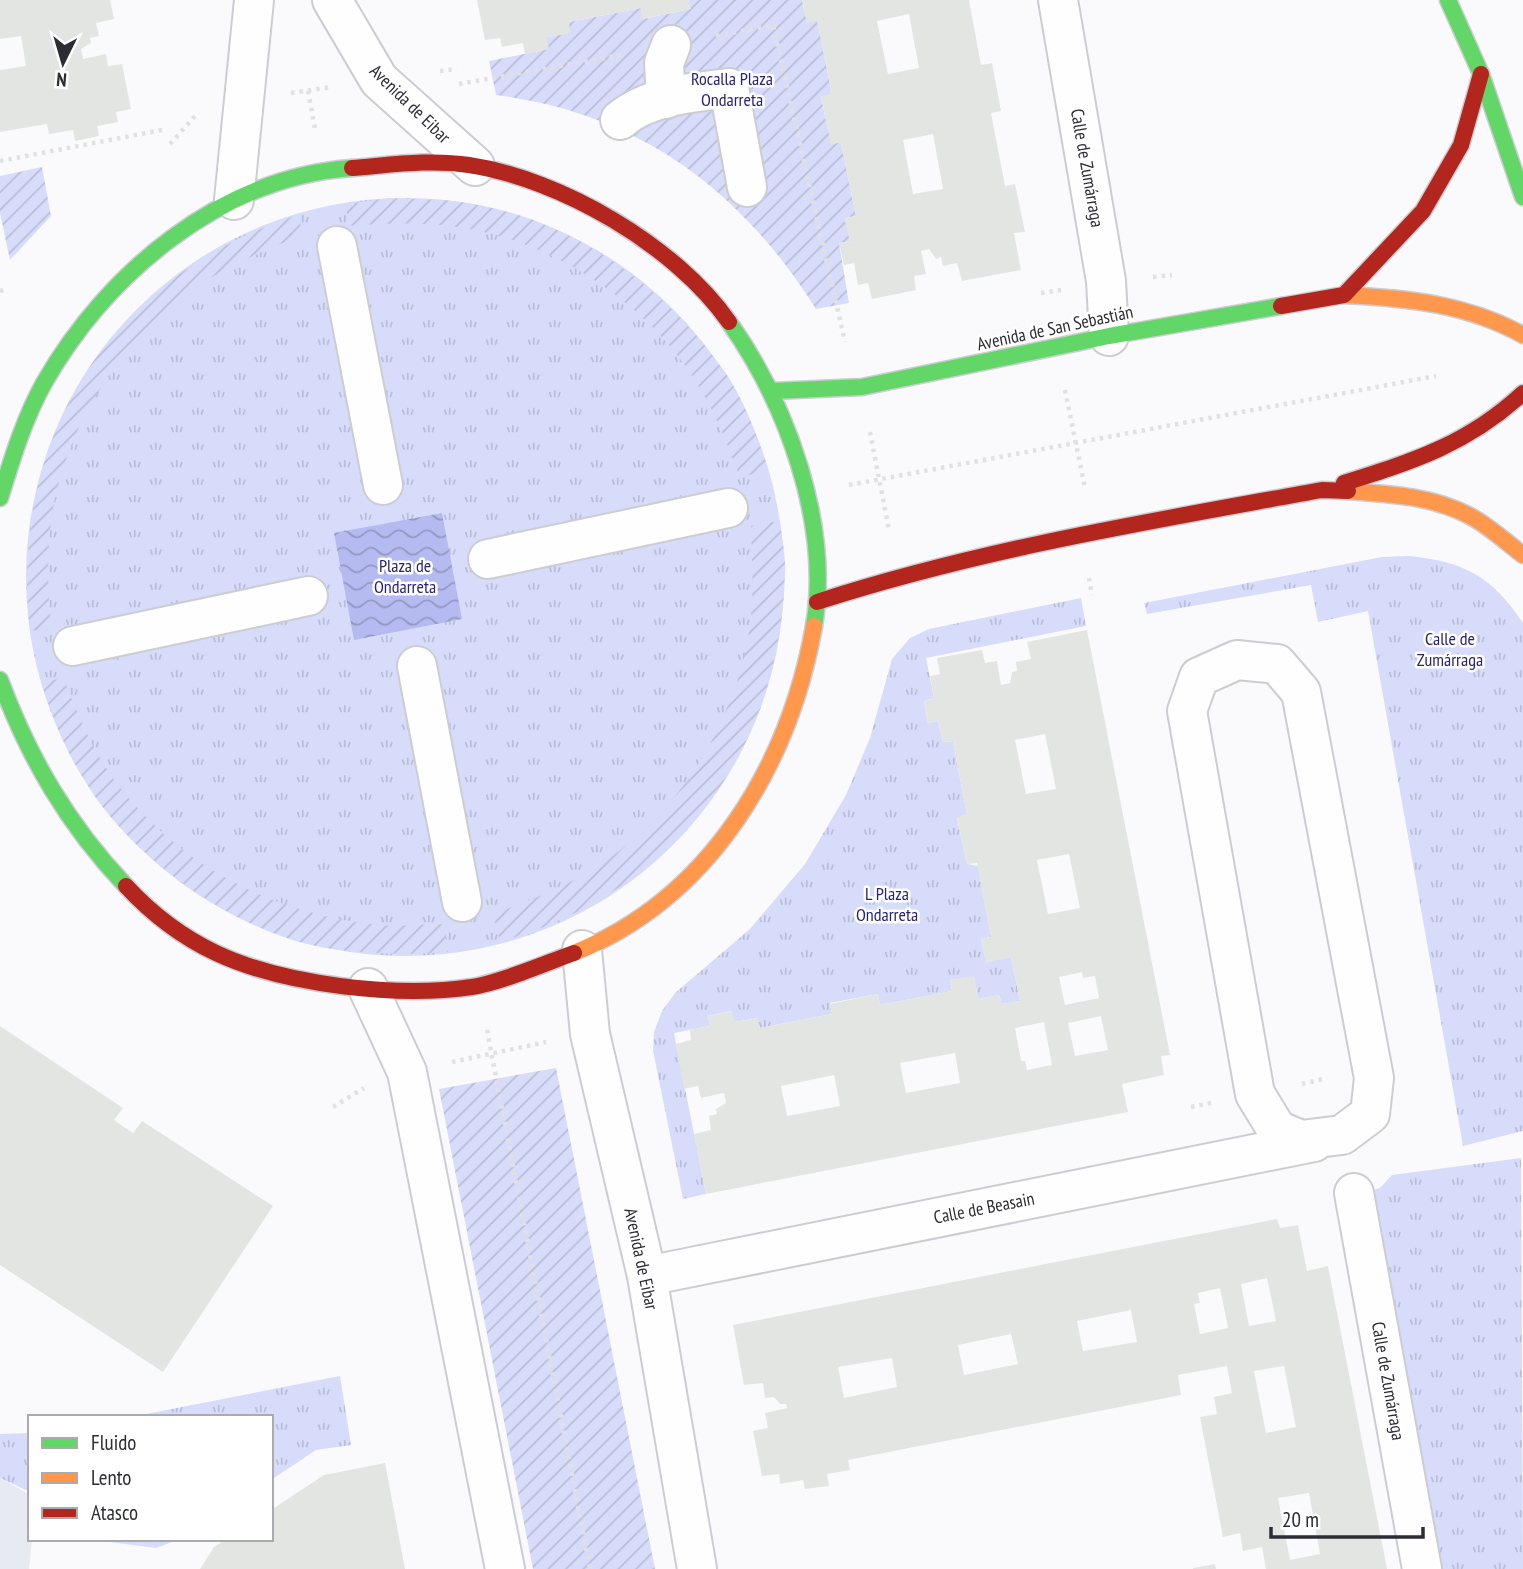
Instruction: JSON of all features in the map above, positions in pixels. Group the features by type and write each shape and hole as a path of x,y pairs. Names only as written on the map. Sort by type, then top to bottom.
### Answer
{"street":[{"path":"234,200 254,0"},
{"name":"Avenida de Eibar","path":"332,0 379,80 475,166"},
{"name":"Calle de Zumárraga","path":"1058,0 1106,281 1109,336"},
{"path":"1448,0 1481,74 1523,197"},
{"path":"666,99 664,63 670,45"},
{"path":"1344,295 1423,211 1461,145 1481,74"},
{"path":"620,120 635,107 729,88 747,187"},
{"path":"0,498 11,452 34,402 74,335 121,278 166,241 234,200 323,171 400,163 475,166 579,202 638,236 682,267 716,302 773,391 806,492 815,551 817,602 806,663 786,728 762,784 719,844 673,888 626,924 582,950 479,986 407,990 368,988 258,968 207,949 175,929 137,899 30,767 0,680"},
{"path":"337,246 383,485"},
{"name":"Avenida de San Sebastián","path":"773,391 862,387 1109,336 1344,295 1399,298 1449,306 1498,320 1523,335"},
{"path":"817,602 897,576 1078,535 1322,490 1433,455 1470,438 1497,418 1523,393"},
{"path":"1322,490 1393,494 1440,503 1472,517 1523,555"},
{"path":"488,559 728,508"},
{"path":"73,646 309,596"},
{"name":"Calle de Beasain","path":"647,1276 1342,1135 1370,1114 1374,1077 1301,692 1277,664 1237,660 1199,677 1187,711 1255,1094 1277,1130 1311,1140"},
{"path":"417,666 462,902"},
{"name":"Avenida de Eibar","path":"582,950 590,1034 647,1276 697,1569"},
{"path":"368,988 407,1072 505,1569"},
{"name":"Calle de Zumárraga","path":"1354,1193 1422,1569"}],"path":[{"path":"459,84 540,71"},
{"path":"0,161 167,128"},
{"path":"830,270 845,343"},
{"path":"1054,348 1078,444 1086,490 1077,524 1078,535"},
{"path":"879,480 1436,376"},
{"path":"862,387 897,576"},
{"path":"333,1107 380,1077 491,1052 590,1034"},
{"path":"491,1052 590,1569"}],"shaded area":[{"path":"0,1478 28,1494 28,1541 32,1541 29,1569 0,1569"}],"green space":[{"name":"Rocalla Plaza Ondarreta","path":"688,0 802,0 807,23 817,20 832,94 821,97 831,144 841,142 856,216 845,218 850,241 839,243 849,303 816,309 787,266 754,228 719,194 682,164 640,139 596,119 548,104 496,95 489,61 548,49 546,38 569,22 641,8 643,19 690,9"},
{"path":"42,167 51,216 10,260 0,213 0,176"},
{"path":"389,198 453,201 494,208 534,220 571,237 641,282 672,309 725,372 755,431 768,469 740,478 701,389 672,349 621,299 560,260 492,234 430,224 347,226 347,204"},
{"name":"Plaza de Ondarreta","path":"405,198 479,206 550,227 615,262 673,309 720,367 755,432 776,503 784,577 776,651 755,722 720,787 673,845 615,892 550,927 479,948 405,956 331,948 260,927 195,892 137,845 90,787 55,722 34,651 26,577 34,503 55,432 90,367 137,309 195,262 260,227 331,206"},
{"path":"301,214 300,236 223,270 171,306 146,330 102,386 70,449 59,482 49,544 51,628 30,631 28,559 37,491 57,428 87,371 127,320 176,276 234,241"},
{"path":"780,521 785,574 778,640 763,701 738,757 706,807 665,851 617,889 562,919 500,942 493,914 570,882 624,848 674,798 695,769 728,706 748,638 752,596 751,526"},
{"name":"Calle de Zumárraga","path":"1408,556 1445,562 1474,574 1500,593 1523,623 1523,1131 1463,1146 1368,611 1318,622 1311,585 1147,614 1144,603 1382,557"},
{"name":"L Plaza Ondarreta","path":"1081,598 1086,626 926,658 934,698 924,701 928,723 938,721 943,742 953,741 967,815 957,818 967,864 978,866 991,937 981,939 986,962 1011,957 1020,1001 1002,1004 999,995 978,999 974,977 950,980 952,991 880,1005 878,994 830,1003 832,1014 760,1028 757,1018 734,1022 731,1011 708,1016 710,1026 674,1033 706,1194 683,1199 653,1051 654,1032 662,1011 675,993 750,929 805,864 846,795 870,738 892,659 910,638 929,629"},
{"path":"63,677 94,747 119,786 144,815 172,841 202,863 234,882 304,911 379,925 444,924 448,952 357,952 292,940 224,910 192,890 133,841 108,814 80,774 61,736 42,684"},
{"path":"556,1068 655,1569 533,1569 439,1089"},
{"path":"1521,1158 1523,1569 1437,1569 1370,1192 1381,1187 1392,1175"},
{"path":"340,1376 351,1445 316,1450 273,1479 273,1415 141,1415"},
{"path":"28,1433 28,1491 0,1478 0,1434"},
{"path":"102,1541 175,1541 156,1548"}],"water":[{"path":"442,513 462,619 354,640 334,533"}],"building":[{"path":"0,0 110,0 114,19 96,23 99,36 90,38 91,43 81,49 83,59 106,54 108,66 122,64 131,109 116,112 118,122 97,126 99,136 75,141 73,130 49,134 47,124 0,132 0,70 26,66 21,36 0,39"},
{"path":"477,0 688,0 691,9 642,19 641,8 569,22 570,33 546,38 549,49 525,54 523,43 502,47 500,38 485,40"},
{"path":"802,0 969,0 981,65 992,63 1001,111 991,113 1005,186 1015,184 1025,232 1014,233 1021,270 962,281 957,263 943,266 941,257 936,259 929,249 921,251 926,274 914,276 916,290 872,299 868,283 858,285 854,263 844,265 839,243 850,241 844,218 856,216 841,142 831,145 821,96 832,94 817,20 807,23","holes":["909,14 919,68 888,74 877,21","933,134 943,189 913,194 903,140"]},
{"path":"1087,630 1170,1055 1161,1056 1164,1075 1122,1084 1128,1112 706,1194 694,1134 711,1130 709,1116 717,1114 716,1109 726,1103 724,1093 701,1098 698,1086 684,1089 676,1044 691,1040 690,1030 710,1026 708,1016 732,1011 734,1022 758,1018 760,1028 832,1014 830,1004 878,994 880,1005 952,991 950,980 974,976 978,999 999,995 1002,1004 1020,1001 1011,957 986,963 981,939 991,937 977,863 967,864 957,817 967,815 953,741 943,742 938,721 928,723 924,701 934,698 930,676 940,674 937,658 982,650 985,663 997,661 1001,685 1010,683 1012,672 1017,671 1016,662 1031,659 1027,642","holes":["1045,734 1056,789 1026,794 1015,740","1069,854 1080,908 1048,914 1037,860","1082,972 1083,978 1095,976 1099,998 1065,1005 1059,977","1101,1016 1108,1050 1075,1056 1068,1023","1044,1022 1052,1065 1027,1070 1025,1061 1021,1061 1015,1028","955,1053 960,1083 906,1093 900,1063","834,1075 840,1106 787,1116 781,1086"]},
{"path":"0,1026 123,1108 114,1120 133,1133 142,1121 273,1206 163,1372 0,1265"},
{"path":"1277,1219 1280,1228 1298,1225 1307,1271 1328,1266 1387,1569 1266,1569 1262,1547 1243,1551 1240,1533 1223,1537 1200,1417 1217,1414 1214,1397 1232,1393 1227,1366 1178,1375 1181,1395 848,1460 850,1470 827,1474 829,1486 805,1489 803,1480 780,1484 779,1474 762,1476 753,1431 768,1428 765,1413 787,1408 786,1404 780,1404 774,1397 765,1398 763,1383 744,1385 733,1325","holes":["1267,1278 1276,1321 1249,1326 1241,1284","1220,1288 1228,1328 1200,1334 1194,1304 1200,1303 1198,1293","1131,1310 1137,1342 1083,1351 1077,1321","1011,1334 1018,1364 964,1375 958,1345","892,1358 897,1387 844,1398 838,1367","1284,1366 1296,1427 1266,1433 1254,1371","1309,1493 1320,1554 1290,1560 1278,1498"]},
{"path":"385,1463 405,1569 200,1569 214,1547 224,1541 273,1541 273,1509 324,1475"},
{"path":"1215,1564 1216,1569 1193,1569 1193,1568"}],"traffic: fast":[{"path":"1448,0 1481,74 1523,197"},
{"path":"0,498 24,425 44,383 100,304 135,269 172,238 214,211 257,190 304,175 352,168"},
{"path":"773,391 862,387 1109,336 1281,306"},
{"path":"729,322 769,390 800,466 816,547 818,587 814,626"},
{"path":"0,680 24,737 52,789 86,839 126,886"}],"traffic: slow":[{"path":"1344,295 1436,304 1480,316 1523,335"},
{"path":"1348,491 1410,497 1456,509 1484,524 1523,555"},
{"path":"574,953 622,929 665,898 703,862 736,821 763,776 785,728 802,678 814,626"}],"traffic: jam":[{"path":"1281,306 1344,295 1423,211 1461,145 1481,74"},
{"path":"352,168 410,163 454,163 504,173 541,185 614,220 648,243 679,267 729,322"},
{"path":"1344,483 1394,467 1461,438 1502,411 1523,393"},
{"path":"817,602 941,566 1004,551 1322,490 1348,491"},
{"path":"126,886 146,906 191,940 243,964 307,981 376,990 472,987 509,977 574,953"}]}
